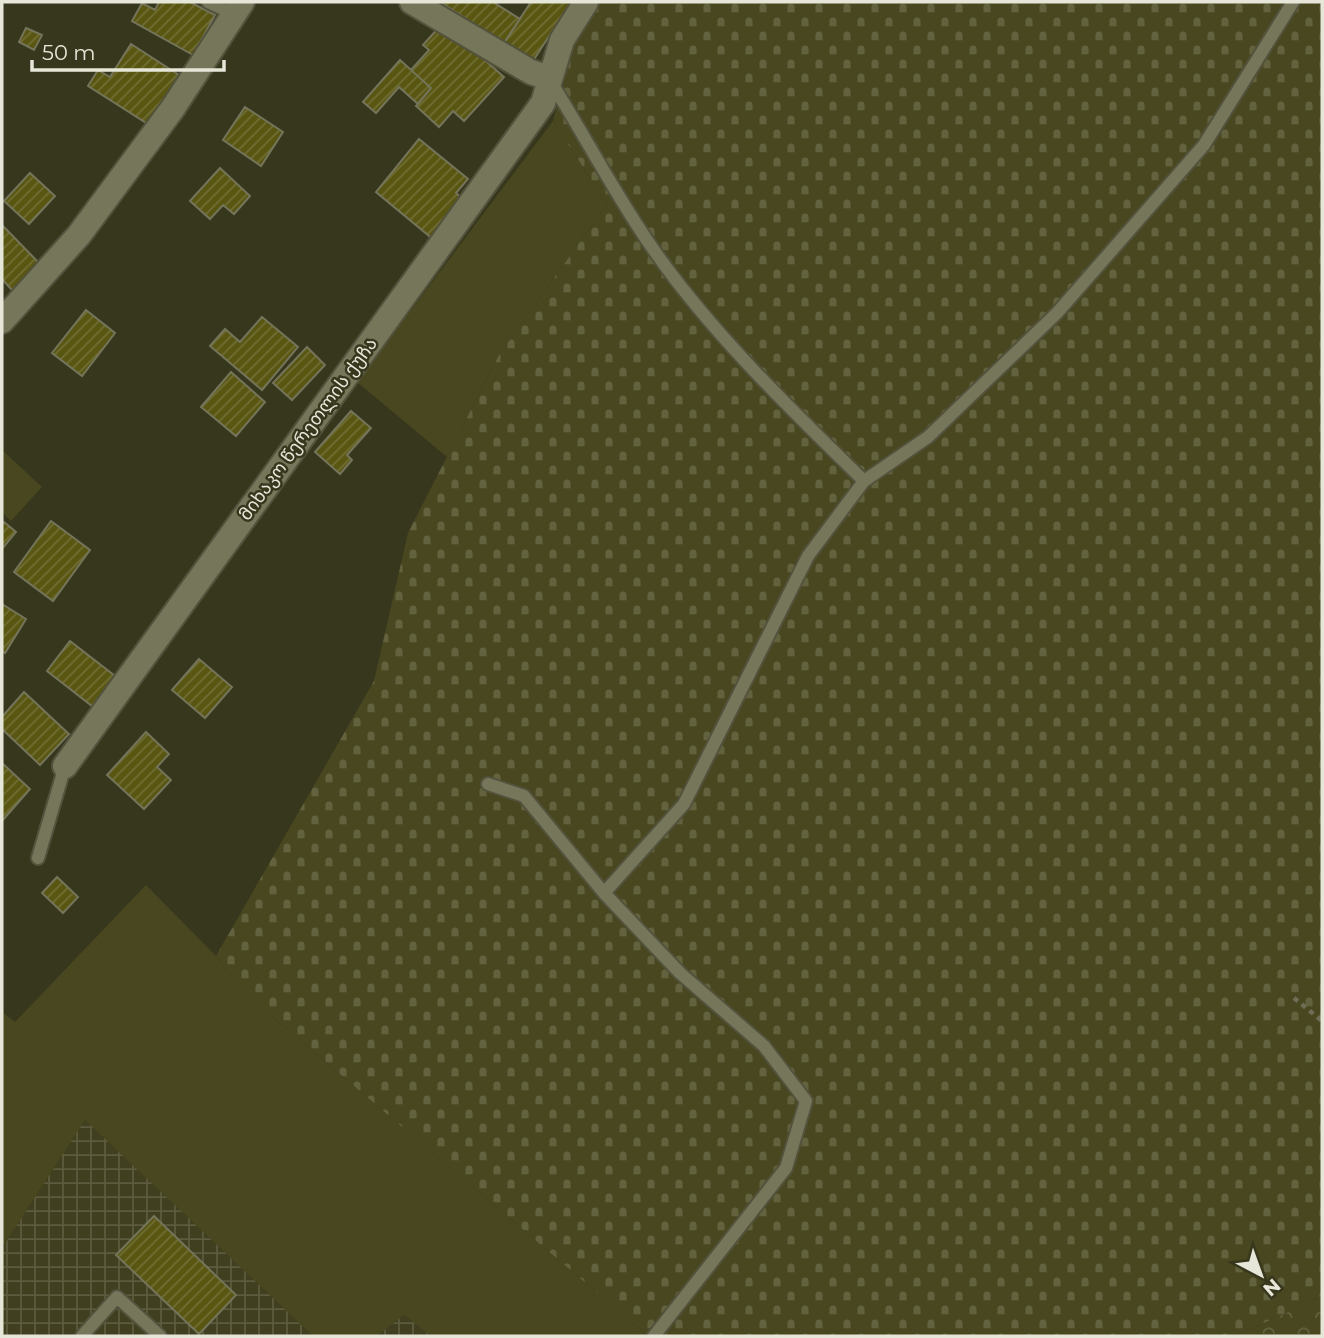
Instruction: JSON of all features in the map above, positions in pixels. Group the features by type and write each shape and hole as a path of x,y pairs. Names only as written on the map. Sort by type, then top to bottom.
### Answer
{"street":[{"path":"412,2 531,72 549,78"},
{"name":"მიხაკო წერეთლის ქუჩა","path":"65,766 543,103 562,40 586,2"},
{"path":"2,321 79,235 173,108 238,8"}],"lane":[{"path":"208,2 238,8"},
{"path":"604,893 684,804 808,556 864,481 928,437 1057,313 1204,145 1293,2"},
{"path":"549,78 639,228 673,276 752,370 864,481"},
{"name":"მიხაკო წერეთლის ქუჩა","path":"38,858 65,766"},
{"path":"488,783 524,796 604,893 680,973 764,1046 806,1101 786,1168 654,1336"},
{"path":"82,1336 117,1297 160,1336"}],"path":[{"path":"1294,998 1322,1021"}],"shaded area":[{"path":"85,1119 313,1336 2,1336 2,1248"},
{"path":"404,1315 431,1336 377,1336"}],"green space":[{"path":"601,2 1322,2 1322,1296 1236,1336 648,1336 241,990 216,956 374,681 408,533 499,355 607,204 553,121 575,42"},
{"path":"553,121 607,204 499,355 447,457 357,382"},
{"path":"2,450 42,487 11,521 2,512"},
{"path":"146,885 216,956 241,990 648,1336 431,1336 404,1315 377,1336 313,1336 85,1120 2,1248 2,1012 15,1022"},
{"path":"1322,1296 1322,1336 1236,1336"}],"building":[{"path":"159,2 190,2 215,15 193,55 132,21 142,3 155,10"},
{"path":"440,2 493,2 520,19 504,43"},
{"path":"531,2 571,2 533,61 504,43"},
{"path":"443,23 504,77 464,121 453,111 439,127 416,106 431,88 411,70 429,50 423,45"},
{"path":"26,28 42,35 34,50 19,42"},
{"path":"131,44 179,75 148,124 88,86 98,70 110,77"},
{"path":"400,60 431,88 418,104 399,87 376,113 363,102"},
{"path":"245,107 283,132 261,166 223,140"},
{"path":"419,139 468,179 456,193 466,202 434,240 376,192"},
{"path":"220,168 250,196 234,214 223,205 210,219 190,201"},
{"path":"30,173 55,196 29,224 4,201"},
{"path":"2,225 39,263 12,290 2,279"},
{"path":"86,310 115,333 82,376 52,353"},
{"path":"262,317 298,347 262,390 210,346 225,329 240,342"},
{"path":"307,347 325,365 292,400 273,383"},
{"path":"231,372 265,402 236,436 201,407"},
{"path":"351,411 371,428 347,455 352,460 340,474 315,452"},
{"path":"51,521 90,550 53,601 14,572"},
{"path":"4,522 16,532 2,549 2,525"},
{"path":"2,604 26,619 5,653 2,651"},
{"path":"70,641 115,676 92,706 47,671"},
{"path":"199,659 232,687 205,718 172,690"},
{"path":"24,692 69,734 40,765 2,729 2,717"},
{"path":"146,732 169,754 157,767 171,780 144,809 107,775"},
{"path":"2,763 30,789 2,821"},
{"path":"57,877 78,897 63,913 42,893"},
{"path":"154,1216 236,1295 199,1334 116,1255"}]}
